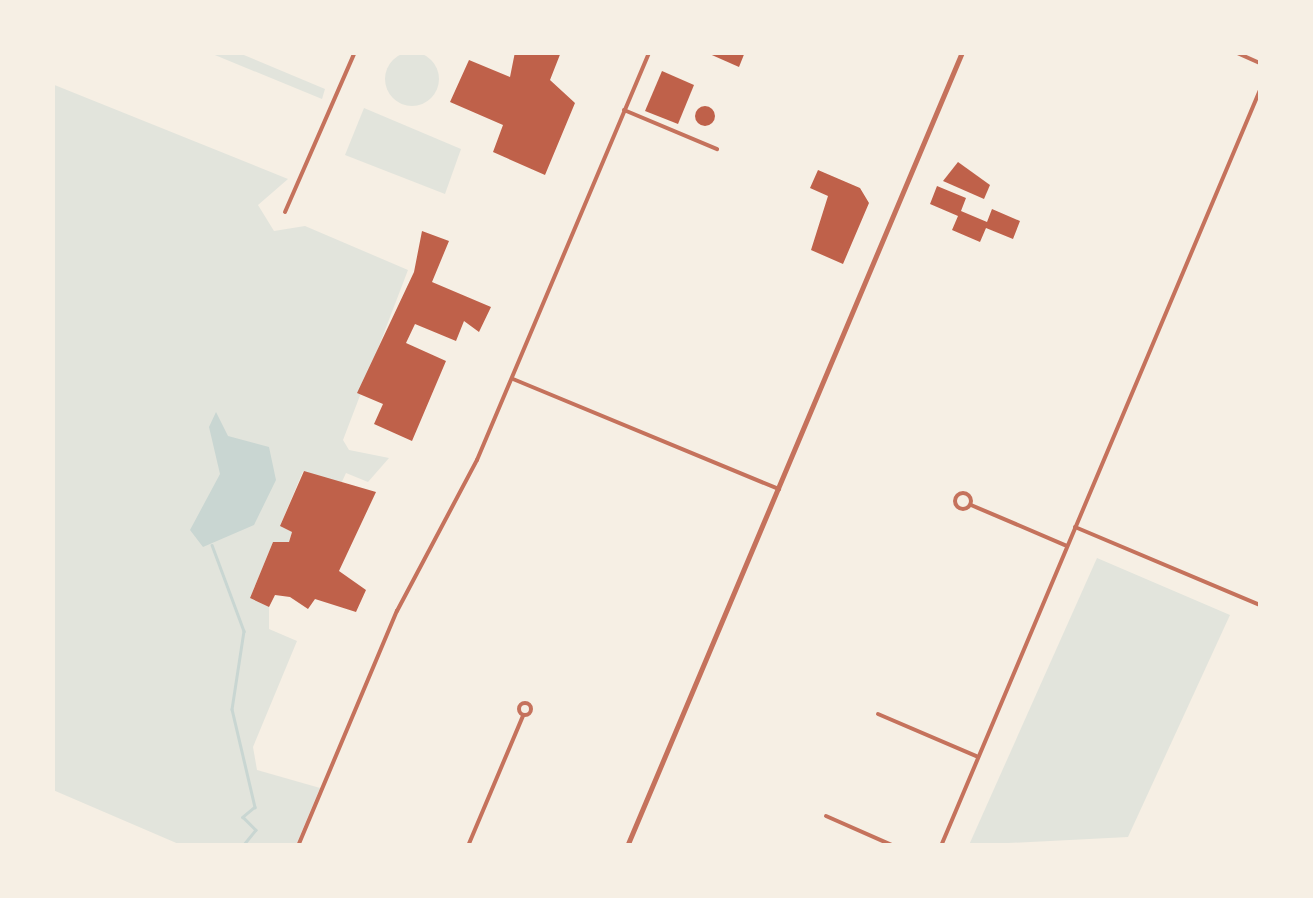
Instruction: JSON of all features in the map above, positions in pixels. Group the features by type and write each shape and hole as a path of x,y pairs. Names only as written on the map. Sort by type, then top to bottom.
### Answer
{"street":[{"path":"285,212 355,52"},
{"path":"298,846 397,611 513,378 650,52"},
{"path":"627,846 962,52"},
{"path":"1235,52 1260,63"},
{"path":"940,846 1260,90"},
{"path":"624,110 717,149"},
{"path":"513,378 779,489"},
{"path":"970,504 1068,546"},
{"path":"1075,528 1260,605"},
{"path":"878,714 976,756"},
{"path":"468,846 523,716"},
{"path":"826,816 894,846"}],"shaded area":[{"path":"412,52 431,60 439,79 431,98 412,106 393,98 385,79 393,60"},
{"path":"210,53 239,53 325,89 322,99"},
{"path":"52,84 288,179 258,205 274,231 305,226 408,270 343,440 349,450 389,458 368,482 346,473 340,486 303,471 280,526 292,532 289,542 273,542 250,598 269,607 269,629 297,641 253,747 257,770 320,788 296,845 181,845 53,790"},
{"path":"364,108 461,149 445,194 345,155"},
{"path":"216,412 228,436 269,447 276,480 254,525 203,547 190,530 220,474 209,427"},
{"path":"1097,558 1230,615 1128,837 969,845"}],"building":[{"path":"515,52 561,52 550,80 575,103 545,175 493,152 503,125 450,102 469,60 510,77"},
{"path":"705,52 745,52 739,67"},
{"path":"662,71 694,85 678,124 645,111"},
{"path":"705,106 715,116 705,126 695,116"},
{"path":"958,162 990,185 984,199 943,181"},
{"path":"818,170 860,188 869,203 843,264 811,250 828,196 810,188"},
{"path":"937,186 966,198 961,211 987,222 992,209 1020,221 1013,239 986,228 980,242 952,230 958,216 930,204"},
{"path":"422,231 449,241 432,282 491,307 479,332 464,321 456,341 415,324 406,343 446,361 412,441 374,424 383,404 357,393 414,272"},
{"path":"304,471 376,492 339,571 366,590 356,612 315,599 308,609 290,597 275,595 269,607 250,598 273,542 289,542 292,532 280,526"}],"waterway":[{"path":"212,545 244,631 232,709 255,807 243,817 256,830 243,846"}]}
